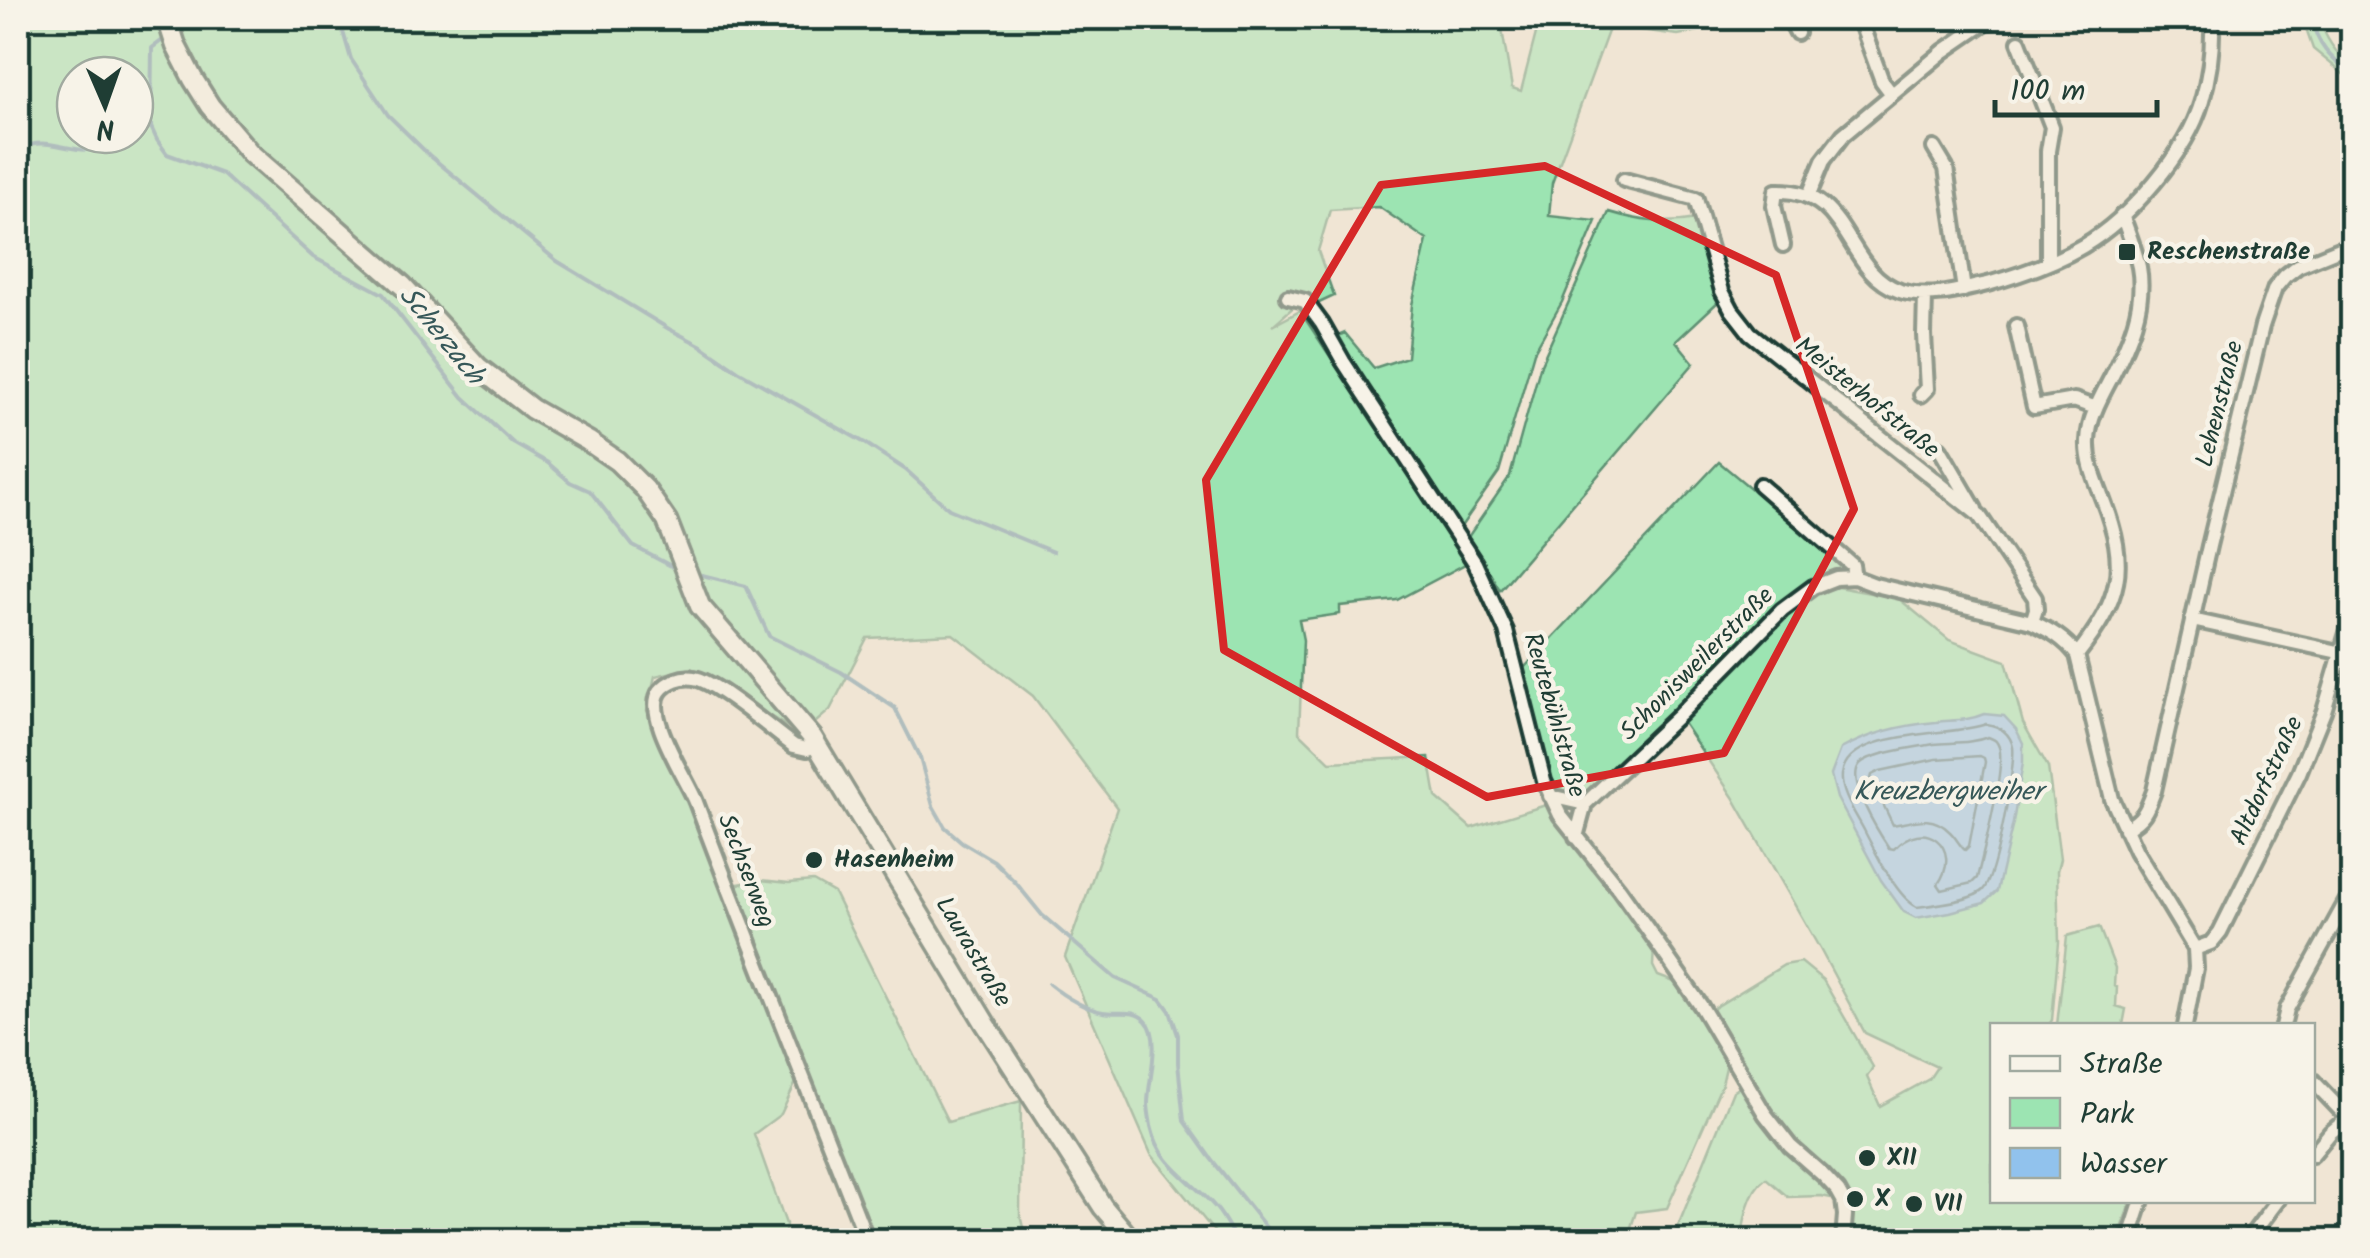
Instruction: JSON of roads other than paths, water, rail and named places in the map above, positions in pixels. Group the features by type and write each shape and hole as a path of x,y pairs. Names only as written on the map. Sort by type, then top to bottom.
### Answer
{"street":[{"name":"Laurastraße","path":"167,18 193,80 225,126 250,153 403,286 478,367 532,409 617,461 645,488 667,522 700,606 818,745 985,1023 1103,1206 1131,1240"},
{"path":"1789,18 1796,33"},
{"path":"1858,18 1882,81 1891,93"},
{"path":"1809,195 1822,161 1844,135 1944,51 1992,18"},
{"path":"1783,245 1774,206 1776,191 1793,190 1809,195 1832,213 1873,274 1894,289 1926,295 1964,290 2048,264 2085,245 2122,215 2176,158 2202,104 2210,70 2212,18"},
{"path":"2018,42 2052,127 2048,151 2048,264"},
{"path":"1934,148 1946,168 1964,290"},
{"name":"Meisterhofstraße","path":"1624,180 1696,199 1722,291 1750,333 1979,515"},
{"path":"2077,656 2106,614 2118,570 2115,533 2089,460 2089,433 2096,408 2125,350 2140,303 2138,264 2122,215"},
{"name":"Lehenstraße","path":"2125,829 2138,822 2154,790 2274,288 2298,266 2352,244"},
{"path":"1922,395 1926,389 1926,295"},
{"name":"Reutebühlstraße","path":"1288,298 1305,302 1322,324 1476,563 1506,631 1544,781 1560,815 1658,944 1765,1114 1790,1146 1838,1191 1845,1215 1844,1240"},
{"path":"2016,326 2034,407 2074,400 2096,408"},
{"name":"Meisterhofstraße","path":"1940,450 2035,598 2032,622"},
{"path":"1760,485 1852,565 1854,577 2032,622 2067,642 2077,656 2112,798 2125,829 2195,949 2196,968 2187,1023"},
{"name":"Schonisweilerstraße","path":"1585,804 1782,610 1812,587 1836,578 1854,577"},
{"name":"Altdorfstraße","path":"2195,949 2211,943 2220,932 2298,773 2324,711 2352,616"},
{"path":"2192,620 2342,653"},
{"name":"Sechserweg","path":"818,745 808,749 794,746 698,678 682,677 672,682 660,690 655,702 656,718 691,790 867,1240"},
{"path":"1550,796 1585,804 1576,837"},
{"path":"2284,1023 2287,1009 2352,891"},
{"path":"2315,1083 2350,1120 2330,1132 2315,1150"},
{"path":"2129,1240 2141,1203"},
{"path":"2248,1240 2276,1203"}],"water":[{"name":"Kreuzbergweiher","path":"1984,714 2004,716 2023,743 2013,823 1997,891 1984,903 1916,918 1904,912 1881,880 1837,798 1831,775 1841,749 1863,738 1923,723"}],"waterway":[{"name":"Scherzach","path":"179,24 186,18"},
{"path":"339,18 351,59 388,115 429,155 557,261 865,443 906,470 949,509 1053,552"},
{"path":"2311,18 2326,50 2352,75"},
{"name":"Scherzach","path":"164,39 152,48 151,127 167,154 222,174 313,257 383,294 463,397 513,443 590,491 633,546 673,567"},
{"path":"18,149 55,145"},
{"name":"Scherzach","path":"702,575 746,586 769,636 841,672 895,708 920,758 933,806 945,827 994,861 1042,915 1115,978 1161,999 1170,1011 1178,1035 1184,1121 1276,1240"},
{"name":"Scherzach","path":"1049,984 1088,1008 1131,1013 1146,1021 1153,1038 1148,1103 1155,1140 1169,1162 1219,1212 1236,1240"}],"place":[{"name":"Reschenstraße","path":"2127,252"},
{"name":"Hasenheim","path":"814,860"},
{"name":"XII","path":"1867,1158"},
{"name":"X","path":"1855,1199"},
{"name":"VII","path":"1914,1204"}]}
